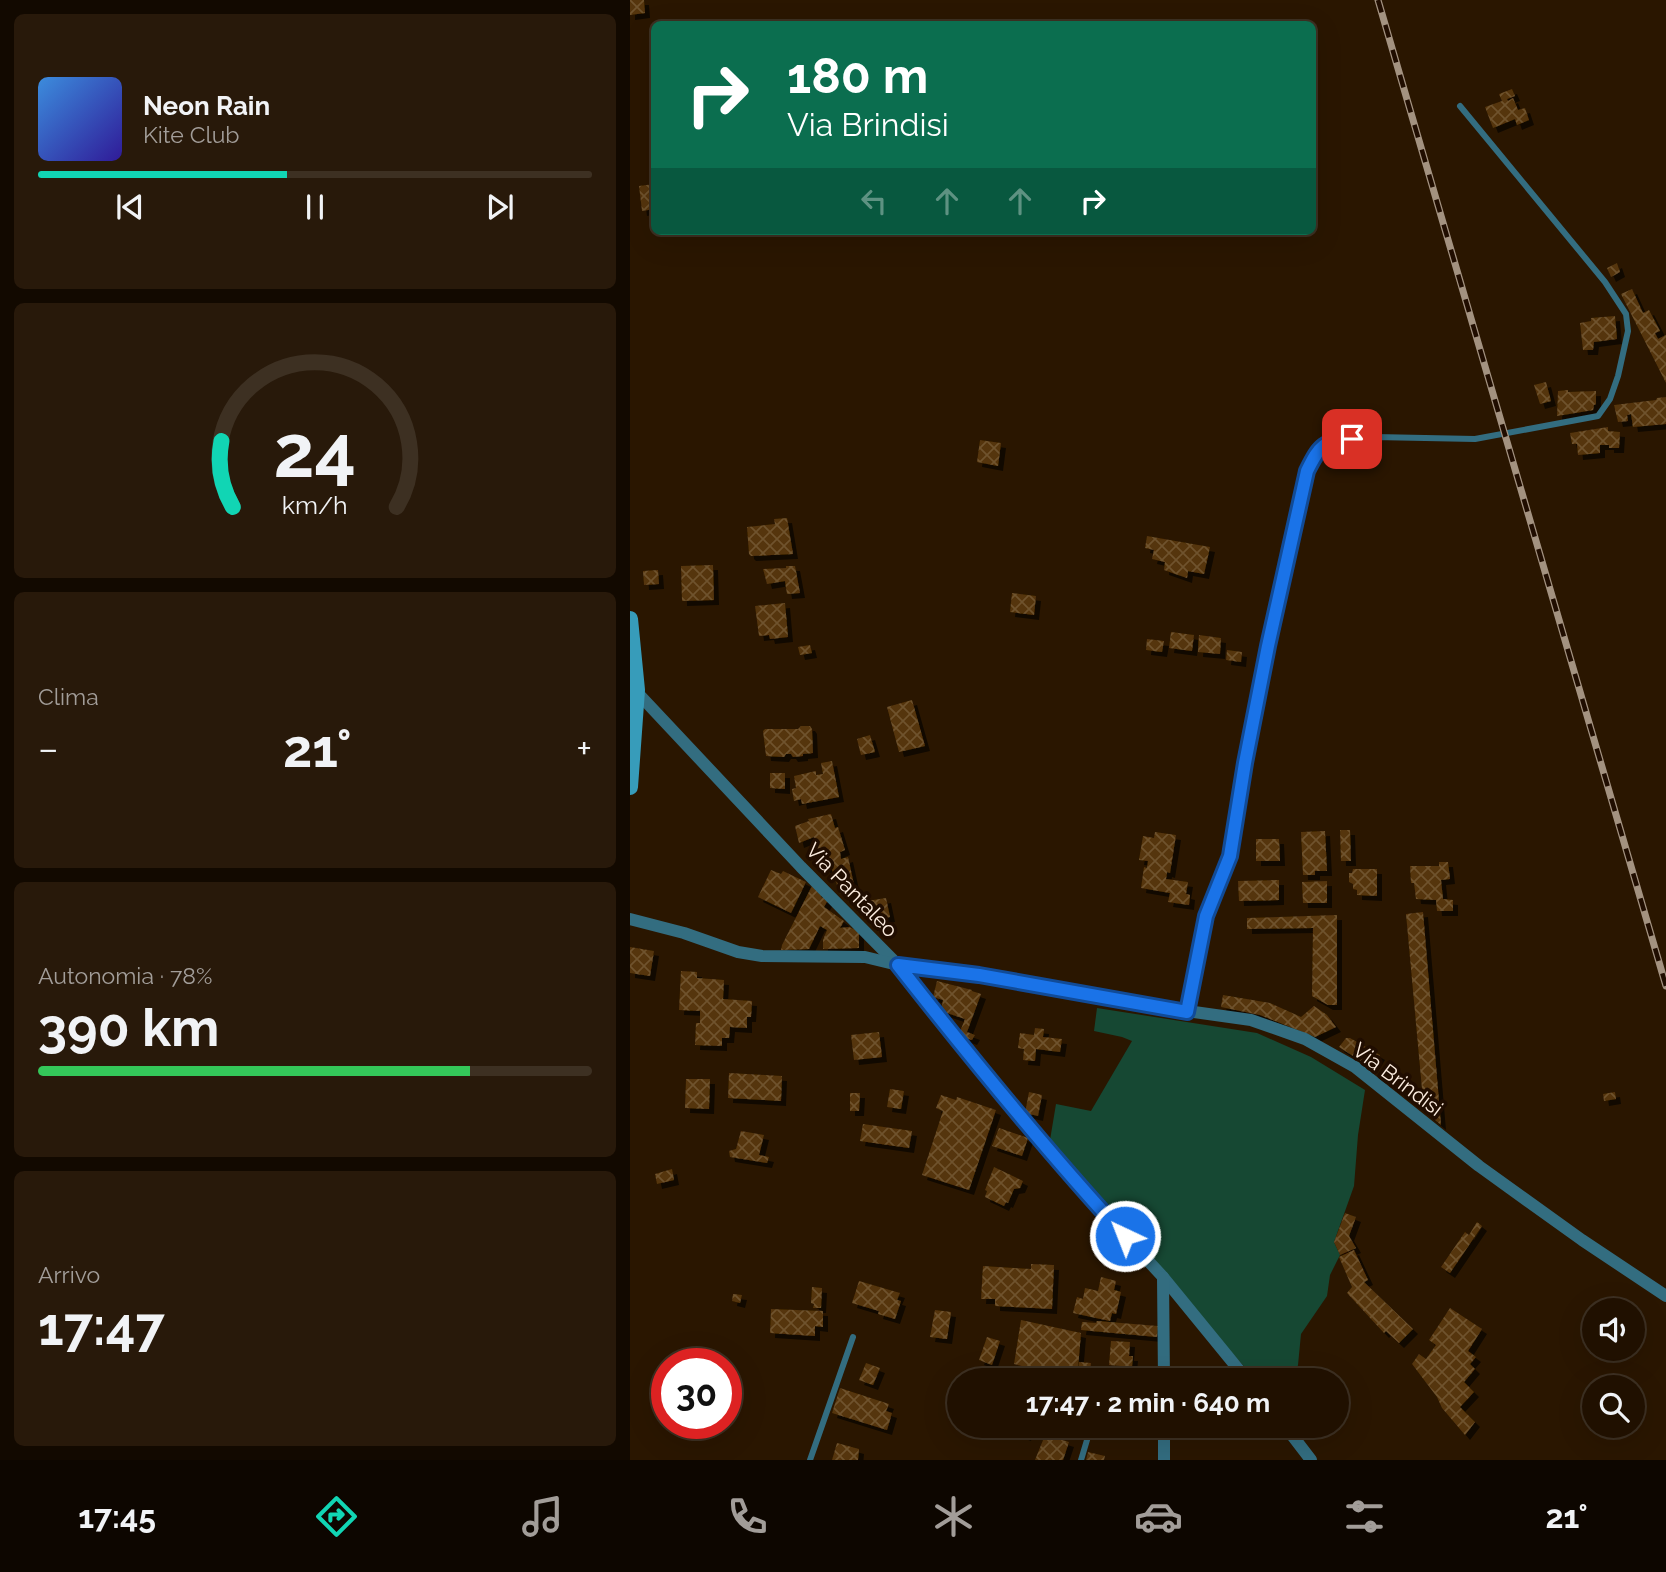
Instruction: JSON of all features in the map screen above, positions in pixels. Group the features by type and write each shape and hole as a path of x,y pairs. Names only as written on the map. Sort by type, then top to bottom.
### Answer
{"main road":[{"path":"630,619 634,689 630,787"}],"street":[{"name":"Via Pantaleo","path":"634,689 801,867 898,965 972,1060 1069,1175 1163,1277 1237,1368"},
{"name":"Via Brindisi","path":"630,919 684,933 738,953 762,956 865,957 898,965 979,975 1187,1012 1251,1020 1305,1039 1355,1067 1479,1166 1666,1296"},
{"path":"1163,1277 1164,1368"},
{"path":"1164,1438 1164,1460"},
{"path":"1294,1438 1311,1460"}],"lane":[{"path":"1187,1012 1206,916 1230,856 1273,621 1307,471 1317,450 1329,440 1375,437 1475,439 1598,416 1610,399 1618,376 1628,331 1626,314 1605,282 1460,106"},
{"path":"810,1460 853,1337"},
{"path":"1081,1460 1088,1438"}],"green space":[{"path":"1097,1008 1257,1033 1311,1057 1365,1090 1354,1186 1334,1242 1340,1255 1330,1275 1327,1296 1301,1334 1297,1368 1245,1368 1049,1146 1056,1104 1091,1111 1132,1041 1094,1031"}],"building":[{"path":"630,0 644,0 645,13 630,15"},
{"path":"1512,89 1515,96 1507,99 1508,101 1513,98 1518,110 1525,108 1529,120 1517,125 1515,119 1493,128 1485,107 1502,101 1499,94"},
{"path":"651,184 651,210 642,211 639,186"},
{"path":"1617,263 1620,272 1611,277 1607,268"},
{"path":"1632,289 1643,313 1649,310 1660,331 1655,333 1658,339 1666,335 1666,383 1621,294"},
{"path":"1615,316 1617,339 1594,342 1593,350 1583,350 1580,323 1591,321 1591,318"},
{"path":"1546,382 1551,401 1540,404 1534,385"},
{"path":"1558,391 1596,391 1593,410 1557,416"},
{"path":"1666,397 1666,424 1633,427 1631,414 1627,415 1628,421 1618,422 1614,405"},
{"path":"1608,427 1608,431 1620,432 1619,448 1600,445 1600,453 1578,455 1577,444 1572,444 1570,433"},
{"path":"980,440 1001,443 998,466 977,462"},
{"path":"787,518 793,554 749,554 747,527 775,524 774,519"},
{"path":"1147,536 1210,547 1204,574 1188,571 1187,578 1164,570 1165,562 1152,559 1154,550 1145,548"},
{"path":"713,565 714,600 682,601 681,566"},
{"path":"795,566 800,593 787,594 785,581 767,584 763,569"},
{"path":"658,570 659,584 644,585 643,571"},
{"path":"1012,593 1036,596 1034,615 1010,612"},
{"path":"785,603 788,637 770,639 769,635 759,636 755,606"},
{"path":"1171,632 1194,635 1192,651 1169,648"},
{"path":"1199,635 1221,638 1220,654 1198,652"},
{"path":"1147,639 1164,641 1162,652 1146,650"},
{"path":"810,645 812,653 800,655 798,647"},
{"path":"1227,650 1242,652 1241,662 1226,660"},
{"path":"912,700 925,746 899,752 887,707"},
{"path":"801,726 810,726 812,729 813,753 793,757 791,754 784,757 766,756 765,729 798,729"},
{"path":"870,735 875,752 861,755 857,739"},
{"path":"832,761 839,797 802,804 801,799 794,801 794,776 816,771 816,775 823,774 821,763"},
{"path":"770,773 785,773 785,789 770,788"},
{"path":"831,814 845,850 840,852 841,859 848,857 856,894 849,896 848,892 840,894 831,867 825,868 824,862 816,863 812,847 816,846 814,837 799,843 795,826 809,821 808,819"},
{"path":"1340,830 1350,830 1351,861 1341,861"},
{"path":"1325,831 1327,871 1303,875 1301,832"},
{"path":"1155,832 1176,835 1170,873 1167,872 1166,879 1188,882 1186,894 1190,895 1189,905 1168,902 1170,893 1141,888 1144,867 1147,868 1148,861 1139,860 1143,836 1154,838"},
{"path":"1256,839 1279,839 1280,861 1256,861"},
{"path":"1439,862 1448,862 1450,879 1441,880 1443,899 1453,900 1453,911 1437,911 1436,900 1416,899 1414,883 1411,883 1410,866 1439,866"},
{"path":"1353,869 1377,869 1377,896 1357,895 1357,890 1353,889 1353,884 1349,882 1349,873 1352,873"},
{"path":"771,870 781,874 783,871 806,882 791,913 758,897"},
{"path":"1279,880 1279,900 1239,901 1238,881"},
{"path":"1327,881 1327,903 1303,903 1302,882"},
{"path":"814,882 823,892 821,897 828,900 824,907 844,921 840,928 849,927 859,931 859,948 823,949 827,930 820,926 809,949 781,950"},
{"path":"886,898 890,917 880,919 881,924 872,926 867,901"},
{"path":"1423,912 1441,1125 1424,1111 1406,914"},
{"path":"1337,915 1337,1005 1328,1005 1312,996 1313,928 1247,929 1247,918"},
{"path":"630,947 654,951 650,976 630,973"},
{"path":"681,971 697,972 697,978 724,980 723,999 752,1001 747,1028 730,1027 729,1038 722,1038 722,1046 695,1045 696,1023 700,1023 700,1011 679,1010"},
{"path":"937,981 981,994 967,1032 975,1035 972,1040 963,1040 959,1034 965,1019 941,1011 943,1000 933,997"},
{"path":"1223,995 1270,1003 1301,1017 1314,1006 1327,1015 1336,1027 1315,1037 1260,1015 1221,1007"},
{"path":"1035,1028 1044,1029 1043,1037 1062,1039 1060,1052 1036,1049 1035,1061 1023,1060 1024,1049 1018,1048 1020,1033 1034,1035"},
{"path":"879,1032 882,1057 854,1060 851,1035"},
{"path":"1346,1038 1380,1055 1372,1068 1339,1047"},
{"path":"729,1073 782,1076 781,1101 728,1098"},
{"path":"686,1079 710,1079 709,1109 685,1108"},
{"path":"890,1089 904,1091 901,1109 887,1107"},
{"path":"1029,1092 1042,1095 1038,1116 1025,1113"},
{"path":"1615,1092 1616,1099 1604,1101 1603,1094"},
{"path":"850,1093 860,1093 859,1111 850,1111"},
{"path":"941,1095 956,1100 957,1097 996,1110 969,1190 922,1175 943,1111 936,1108"},
{"path":"863,1124 912,1131 909,1148 860,1141"},
{"path":"999,1128 1028,1138 1022,1156 992,1146"},
{"path":"741,1131 764,1135 759,1155 769,1157 767,1163 730,1157 729,1151 736,1149"},
{"path":"994,1167 1023,1181 1020,1188 1014,1189 1004,1206 985,1197"},
{"path":"672,1169 674,1180 657,1184 655,1174"},
{"path":"1345,1213 1356,1217 1349,1236 1356,1248 1340,1255 1334,1242"},
{"path":"1477,1222 1482,1226 1450,1273 1441,1267 1465,1232 1469,1235"},
{"path":"1354,1250 1368,1280 1364,1282 1413,1329 1399,1343 1386,1331 1384,1333 1347,1293 1352,1287 1339,1257"},
{"path":"1031,1264 1054,1265 1052,1309 995,1306 995,1299 981,1299 983,1266 1031,1269"},
{"path":"1101,1277 1116,1281 1114,1290 1121,1292 1116,1314 1112,1313 1110,1321 1073,1313 1077,1297 1083,1299 1085,1288 1098,1291"},
{"path":"859,1281 900,1293 897,1300 901,1301 895,1319 852,1303"},
{"path":"812,1287 822,1288 821,1308 813,1308"},
{"path":"733,1294 742,1295 740,1303 732,1301"},
{"path":"1450,1308 1482,1329 1468,1351 1476,1357 1470,1364 1475,1369 1464,1382 1474,1392 1460,1407 1475,1422 1465,1435 1442,1408 1412,1364 1419,1354 1426,1359 1436,1345 1429,1340"},
{"path":"771,1309 823,1311 823,1327 815,1326 815,1336 770,1333"},
{"path":"935,1310 951,1312 947,1339 930,1337"},
{"path":"1021,1320 1081,1333 1078,1368 1029,1368 1014,1364"},
{"path":"1082,1322 1158,1326 1157,1337 1081,1330"},
{"path":"987,1337 1000,1341 992,1365 979,1360"},
{"path":"1111,1341 1130,1342 1129,1356 1133,1356 1132,1367 1109,1365"},
{"path":"1079,1362 1091,1363 1090,1368 1078,1368"},
{"path":"866,1363 880,1368 873,1385 859,1380"},
{"path":"840,1388 889,1404 886,1411 892,1413 887,1430 832,1413"},
{"path":"1044,1438 1069,1442 1063,1460 1035,1460"},
{"path":"837,1443 859,1449 858,1460 832,1460"},
{"path":"1088,1452 1105,1456 1104,1460 1086,1460"}],"railway":[{"path":"1378,0 1666,986"}],"route":[{"path":"1125,1236 1069,1175 972,1060 898,965 979,975 1187,1012 1206,916 1230,856 1268,646 1307,471 1317,450 1329,440 1352,439"}]}
